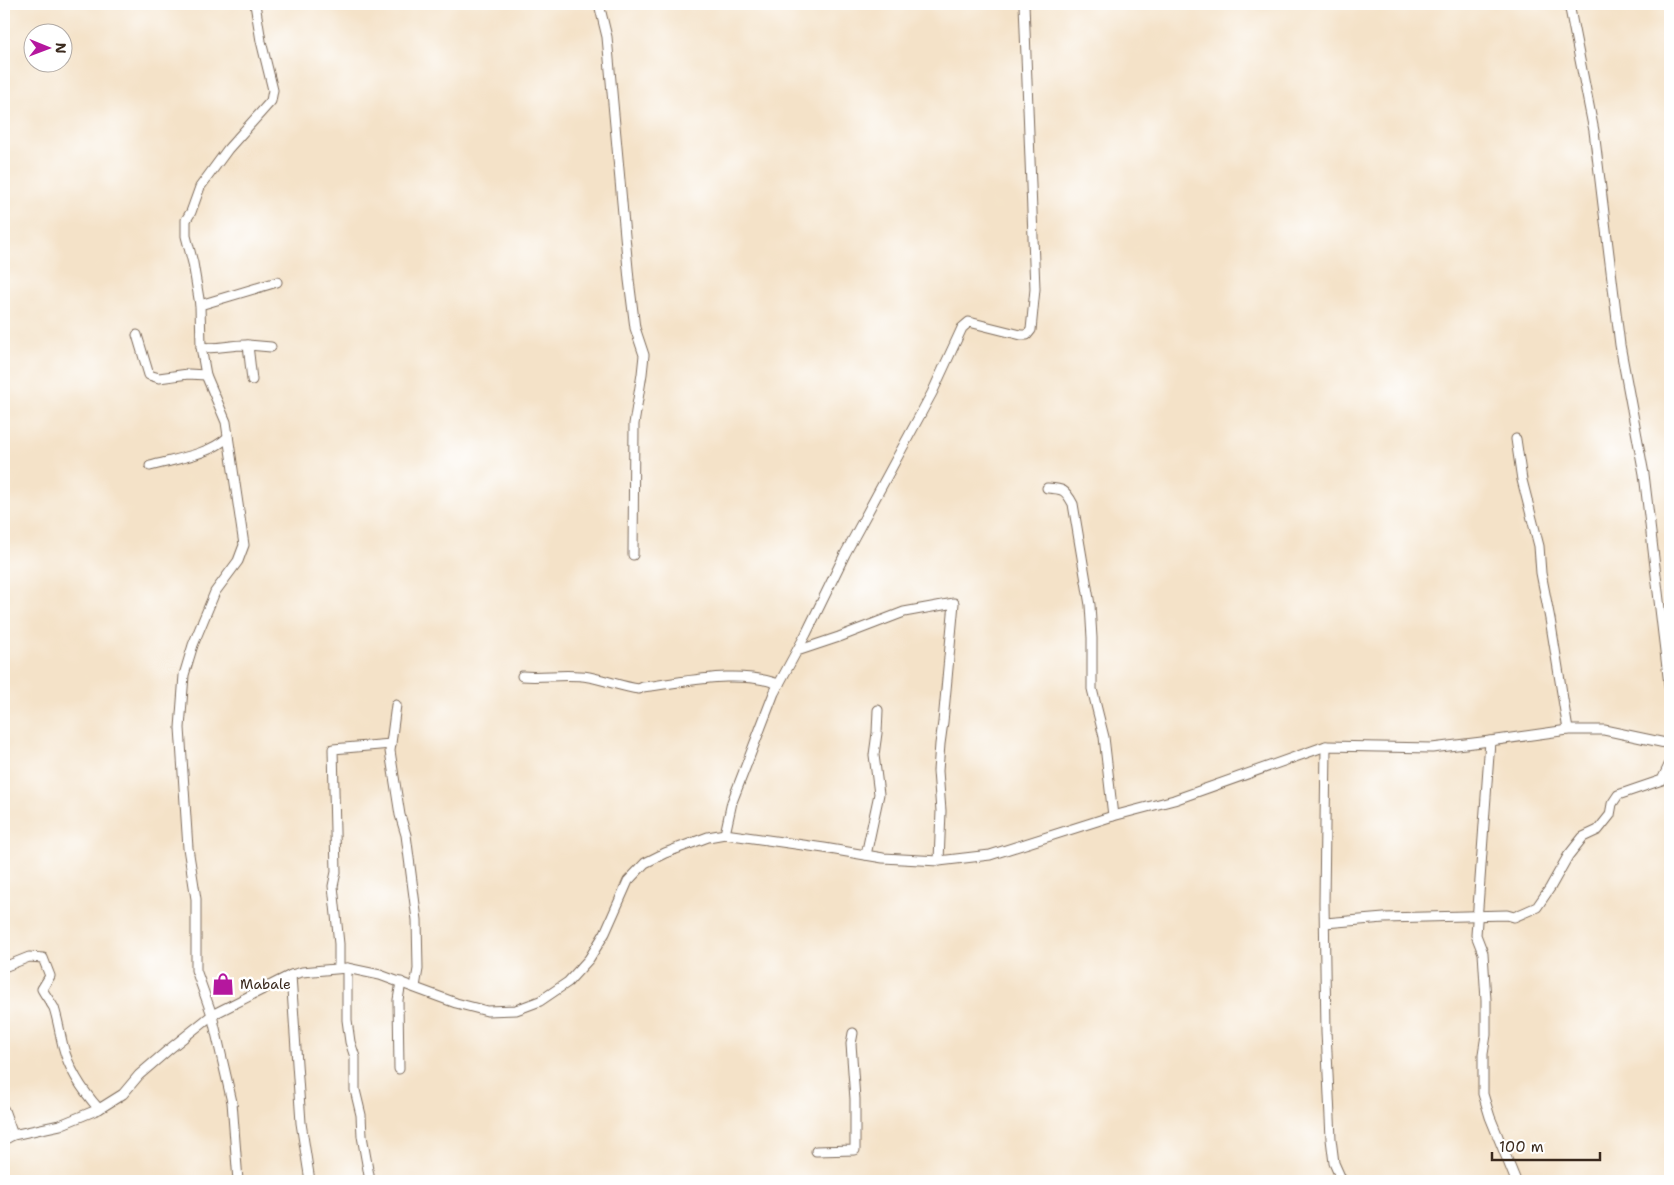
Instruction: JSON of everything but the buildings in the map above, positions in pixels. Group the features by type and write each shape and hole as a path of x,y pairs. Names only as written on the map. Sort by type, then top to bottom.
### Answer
{"street":[{"path":"238,1181 232,1102 212,1015 196,970 196,899 188,848 183,792 181,704 184,675 193,645 215,592 238,561 244,545 226,422 206,375 201,347 200,305 186,236 186,220 200,187 228,149 271,101 273,90 261,40 255,4"},
{"path":"599,4 606,37 625,244 635,328 644,355 634,424 634,555"},
{"path":"725,834 732,802 779,684 845,554 932,394 964,324 969,322 1021,335 1027,334 1031,330 1035,288 1024,4"},
{"path":"1569,4 1594,131 1620,345 1644,474 1670,693"},
{"path":"200,305 277,282"},
{"path":"138,335 149,375 159,378 188,374 206,375"},
{"path":"201,347 212,349 235,344 271,347"},
{"path":"248,345 252,380"},
{"path":"150,466 187,457 222,443 228,437"},
{"path":"1516,439 1522,480 1539,546 1540,573 1550,619 1568,730"},
{"path":"1047,488 1061,489 1067,494 1072,504 1090,605 1093,694 1104,737 1114,816"},
{"path":"797,651 904,612 954,603 938,771 941,811 939,861"},
{"path":"522,676 538,678 566,675 589,677 639,689 729,677 755,677 779,684"},
{"path":"396,705 390,751 400,815 406,835 417,920 418,969 415,987"},
{"path":"866,855 879,794 874,755 878,710"},
{"path":"4,1140 13,1135 60,1125 99,1109 123,1094 140,1075 167,1051 212,1015 291,975 302,972 343,968 380,975 456,1003 487,1011 516,1010 540,1001 568,982 589,959 605,933 628,880 645,863 689,843 708,837 725,834 883,858 939,861 990,855 1114,816 1174,800 1326,746 1432,748 1568,730 1604,730 1670,744"},
{"path":"1490,741 1476,935 1483,953 1486,1000 1483,1094 1490,1117 1516,1181"},
{"path":"370,1181 362,1136 361,1115 355,1090 355,1057 350,1042 347,1020 333,886 336,872 333,749 391,744"},
{"path":"1326,746 1326,1031 1331,1139 1334,1163 1342,1181"},
{"path":"1325,923 1384,918 1506,915 1514,917 1537,907 1568,856 1583,837 1598,830 1610,815 1615,798 1629,790 1662,780 1670,763"},
{"path":"4,967 29,957 43,958 50,976 42,989 54,1007 63,1048 70,1066 85,1092 99,1109"},
{"path":"291,975 301,1123 310,1181"},
{"path":"400,1069 398,1000 401,982"},
{"path":"816,1152 855,1150 856,1099 851,1044 853,1033"},
{"path":"4,1110 13,1135"}],"place":[{"name":"Mabale","path":"223,984"}]}
